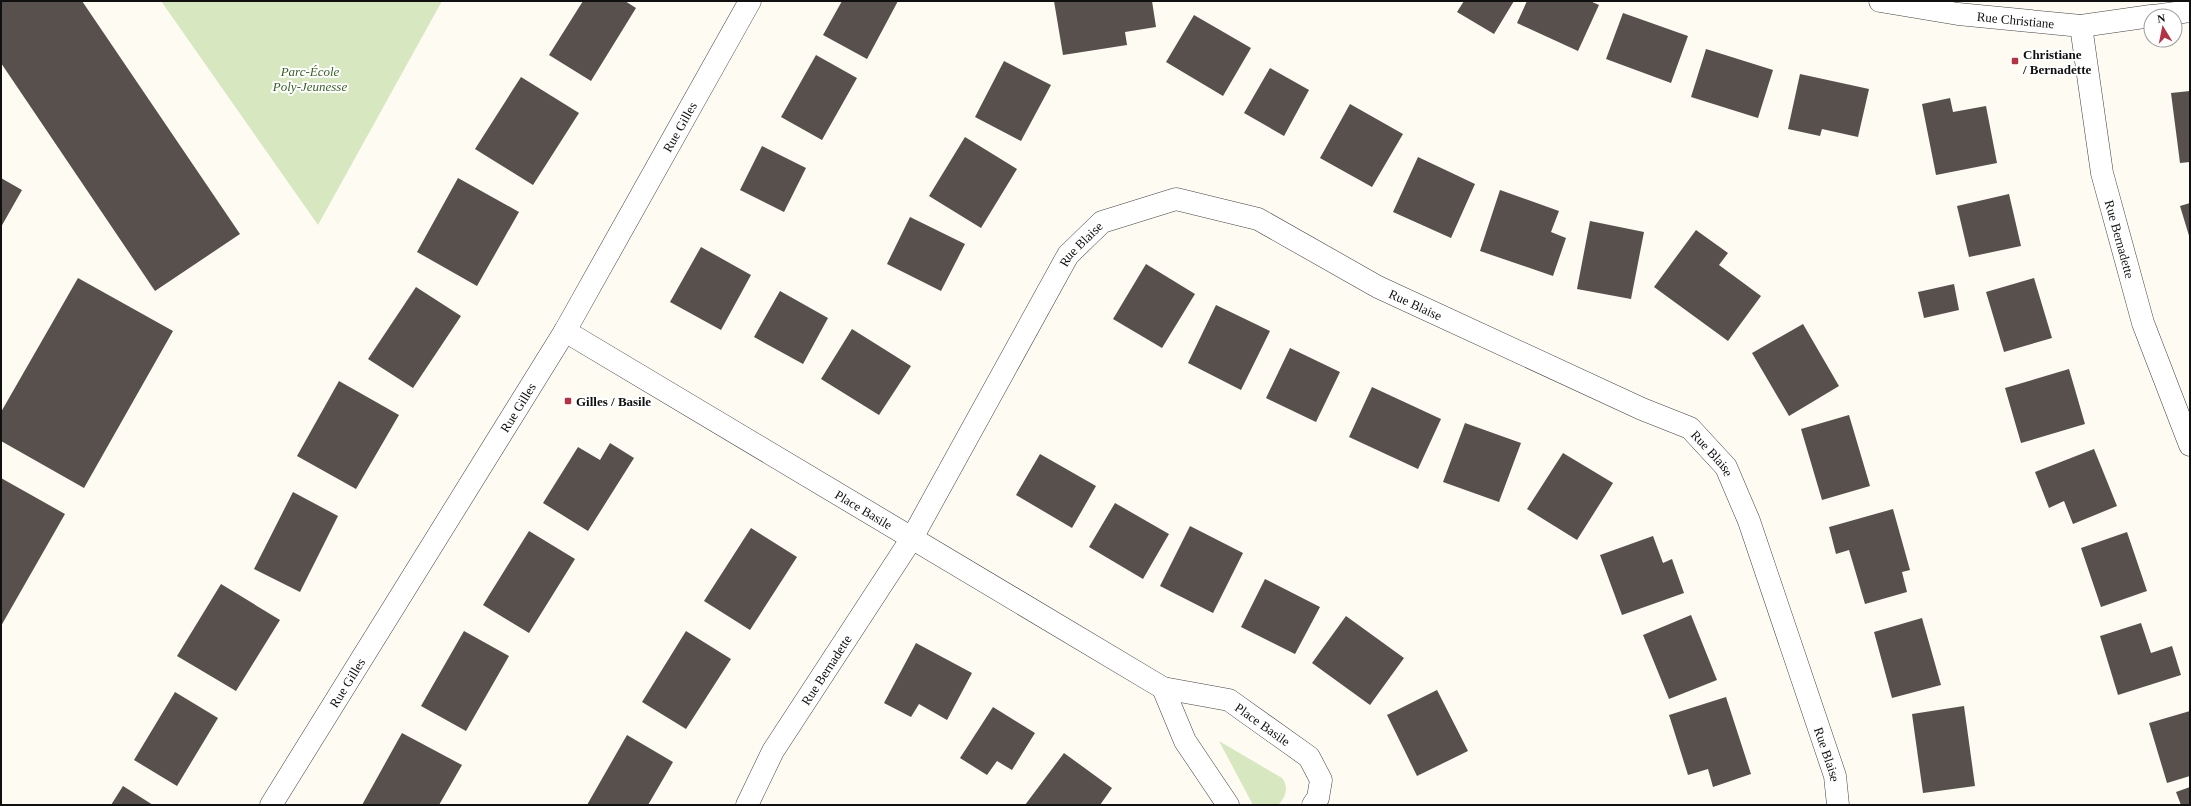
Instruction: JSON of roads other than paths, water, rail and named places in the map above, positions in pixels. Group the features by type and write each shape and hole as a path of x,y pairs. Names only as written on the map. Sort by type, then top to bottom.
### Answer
{"street":[{"name":"Rue Gilles","path":"270,805 565,331 750,1"},
{"name":"Rue Christiane","path":"1880,1 1958,14 2081,26 2143,17"},
{"name":"Rue Bernadette","path":"2081,26 2102,173 2143,323 2190,445"},
{"name":"Rue Blaise","path":"912,538 1068,255 1102,222 1176,199 1258,219 1378,287 1642,409 1690,428 1726,467 1749,521 1835,776 1838,805"},
{"name":"Place Basile","path":"565,331 1163,688 1229,700 1309,758 1321,780 1318,798 1313,805"},
{"name":"Rue Bernadette","path":"747,805 773,751 912,538"},
{"path":"1163,688 1185,741 1228,805"}],"place":[{"name":"Christiane / Bernadette","path":"2015,61"},
{"name":"Gilles / Basile","path":"568,401"}],"park label":[{"name":"Parc-École Poly-Jeunesse","path":"310,78"}]}
